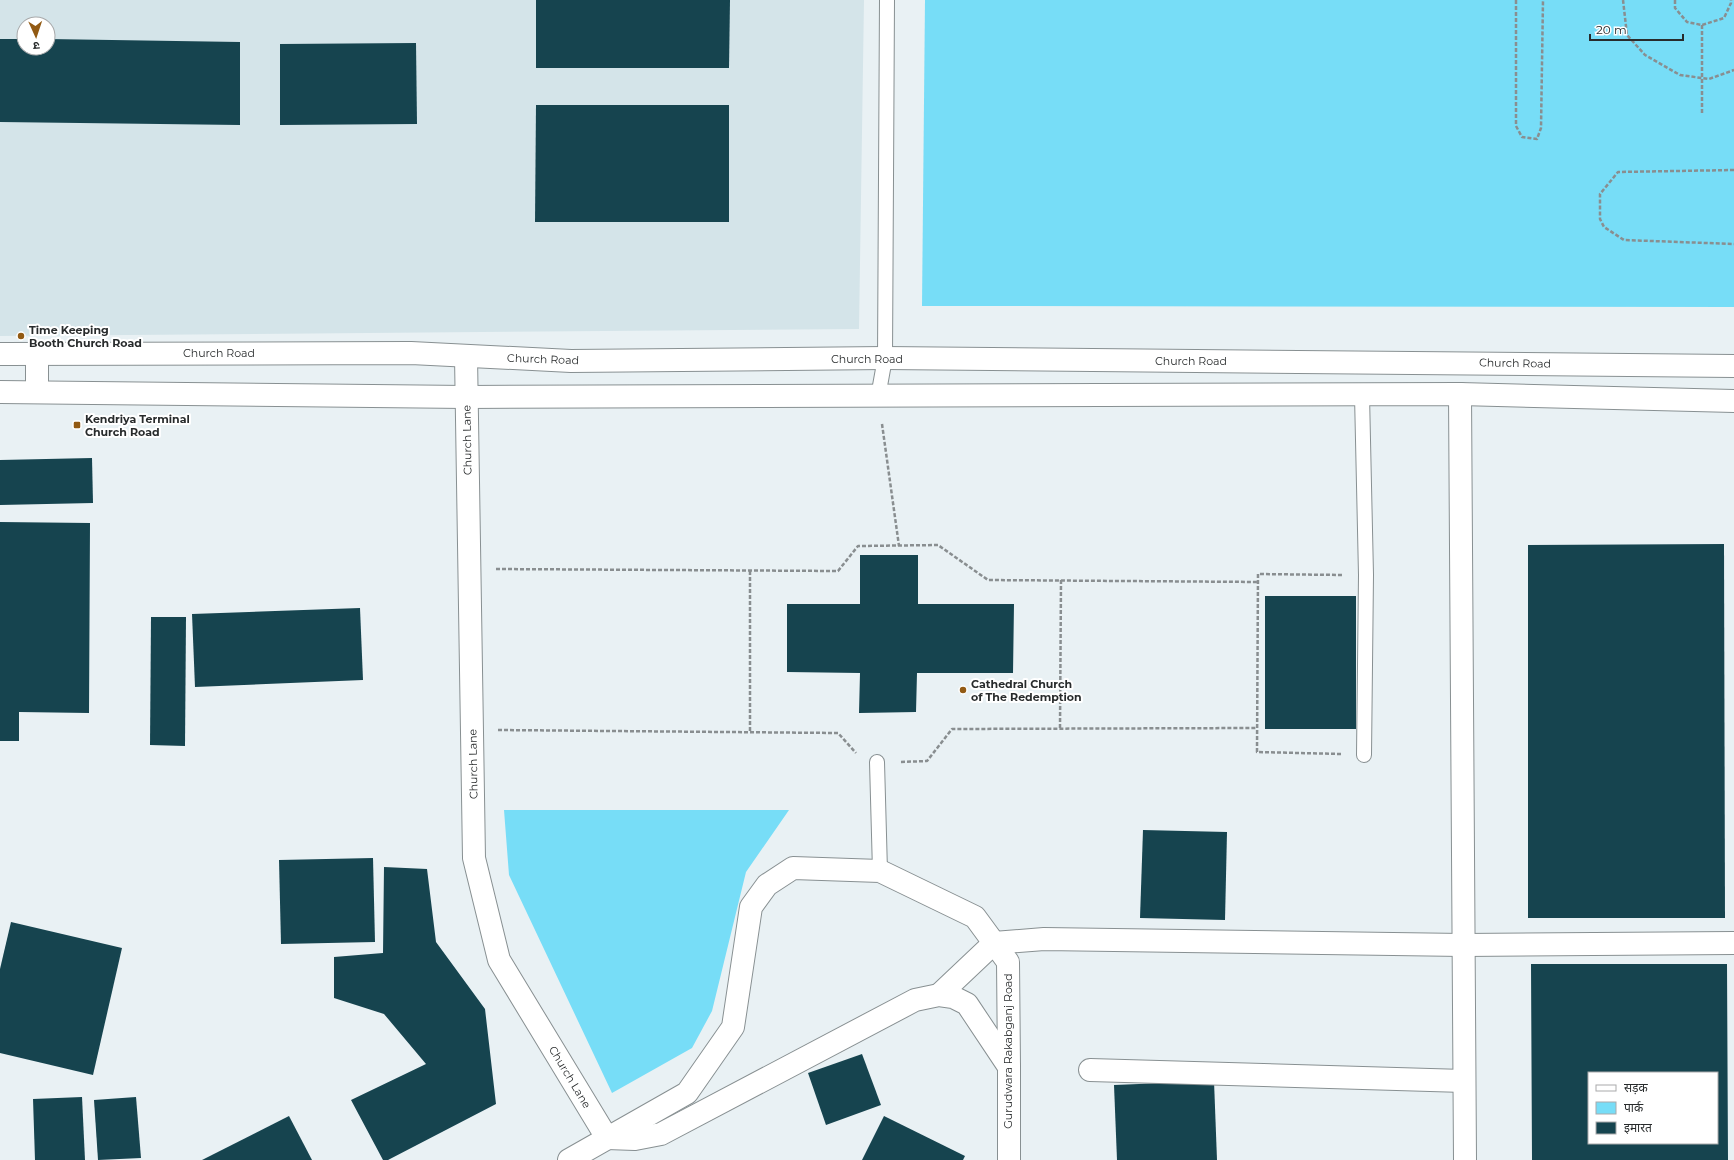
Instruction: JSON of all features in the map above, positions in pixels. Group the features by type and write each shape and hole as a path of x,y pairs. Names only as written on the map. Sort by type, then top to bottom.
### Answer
{"street":[{"name":"Church Road","path":"0,354 411,353 570,361 885,358 1734,366"},
{"path":"37,354 38,391"},
{"name":"Church Lane","path":"466,356 474,858 499,960 607,1138"},
{"path":"1334,362 1335,395"},
{"path":"0,392 38,391 466,397 878,397 1460,394 1734,401"},
{"path":"1460,394 1465,1160"},
{"name":"Gurudwara Rakabganj Road","path":"569,1160 687,1093 733,1026 751,907 767,885 793,868 880,871 975,917 1008,962 1009,1160"},
{"path":"939,995 994,943 1044,939 1463,945 1734,943"},
{"path":"607,1138 635,1139 661,1134 915,1000 939,995 953,997 967,1004 1009,1067"},
{"path":"1090,1070 1464,1081"}],"lane":[{"path":"878,397 885,358 887,0"},
{"path":"1362,395 1366,575 1364,755"},
{"path":"877,762 880,871"}],"path":[{"path":"1516,0 1516,126 1522,137 1537,139 1541,128 1543,0"},
{"path":"1623,0 1627,35 1645,55 1680,75 1709,79 1734,70"},
{"path":"1675,0 1675,8 1687,22 1702,24 1724,18 1731,0"},
{"path":"1702,24 1702,113"},
{"path":"1734,170 1618,172 1600,194 1600,219 1604,227 1624,240 1734,244"},
{"path":"878,397 899,546"},
{"path":"469,569 838,571 858,546 938,545 988,580 1258,582"},
{"path":"750,571 750,732"},
{"path":"1364,755 1257,752 1258,574 1366,575"},
{"path":"1060,728 1061,580"},
{"path":"472,730 838,733 865,762 877,762 927,761 952,729 1257,728"}],"shaded area":[{"path":"0,0 864,0 859,329 0,336"}],"green space":[{"path":"925,0 1734,0 1734,307 922,306"},
{"path":"504,810 789,810 746,872 712,1011 692,1048 612,1093 509,875"}],"building":[{"path":"536,0 730,0 729,68 536,68"},
{"path":"0,39 16,39 16,56 56,56 56,39 240,42 240,125 0,122"},
{"path":"416,43 417,124 280,125 280,44"},
{"path":"536,105 729,105 729,222 535,222"},
{"path":"92,458 93,503 0,505 0,460"},
{"path":"0,522 90,523 89,713 19,712 19,741 0,741"},
{"path":"1724,544 1725,918 1528,918 1528,545"},
{"path":"860,555 918,555 918,604 1014,604 1013,673 917,673 916,712 859,713 860,673 787,672 787,604 860,604"},
{"path":"1265,596 1356,596 1356,729 1265,729"},
{"path":"360,608 363,680 195,687 192,614"},
{"path":"151,617 186,617 185,746 150,745"},
{"path":"1143,830 1227,832 1225,920 1140,918"},
{"path":"373,858 375,942 281,944 279,860"},
{"path":"384,867 427,869 436,942 485,1009 496,1104 388,1160 383,1160 351,1100 426,1064 384,1014 334,998 334,957 383,953"},
{"path":"11,922 122,948 93,1075 0,1053 0,969"},
{"path":"1531,964 1727,964 1728,1160 1532,1160"},
{"path":"862,1054 881,1105 826,1125 808,1073"},
{"path":"1214,1081 1217,1160 1117,1160 1114,1085"},
{"path":"82,1097 85,1160 35,1160 33,1099"},
{"path":"136,1097 141,1158 98,1160 94,1100"},
{"path":"289,1116 312,1160 202,1160"},
{"path":"884,1116 965,1156 963,1160 862,1160"}],"place":[{"name":"Time Keeping Booth Church Road","path":"21,336"},
{"name":"Kendriya Terminal Church Road","path":"77,425"},
{"name":"Cathedral Church of The Redemption","path":"963,690"}]}
